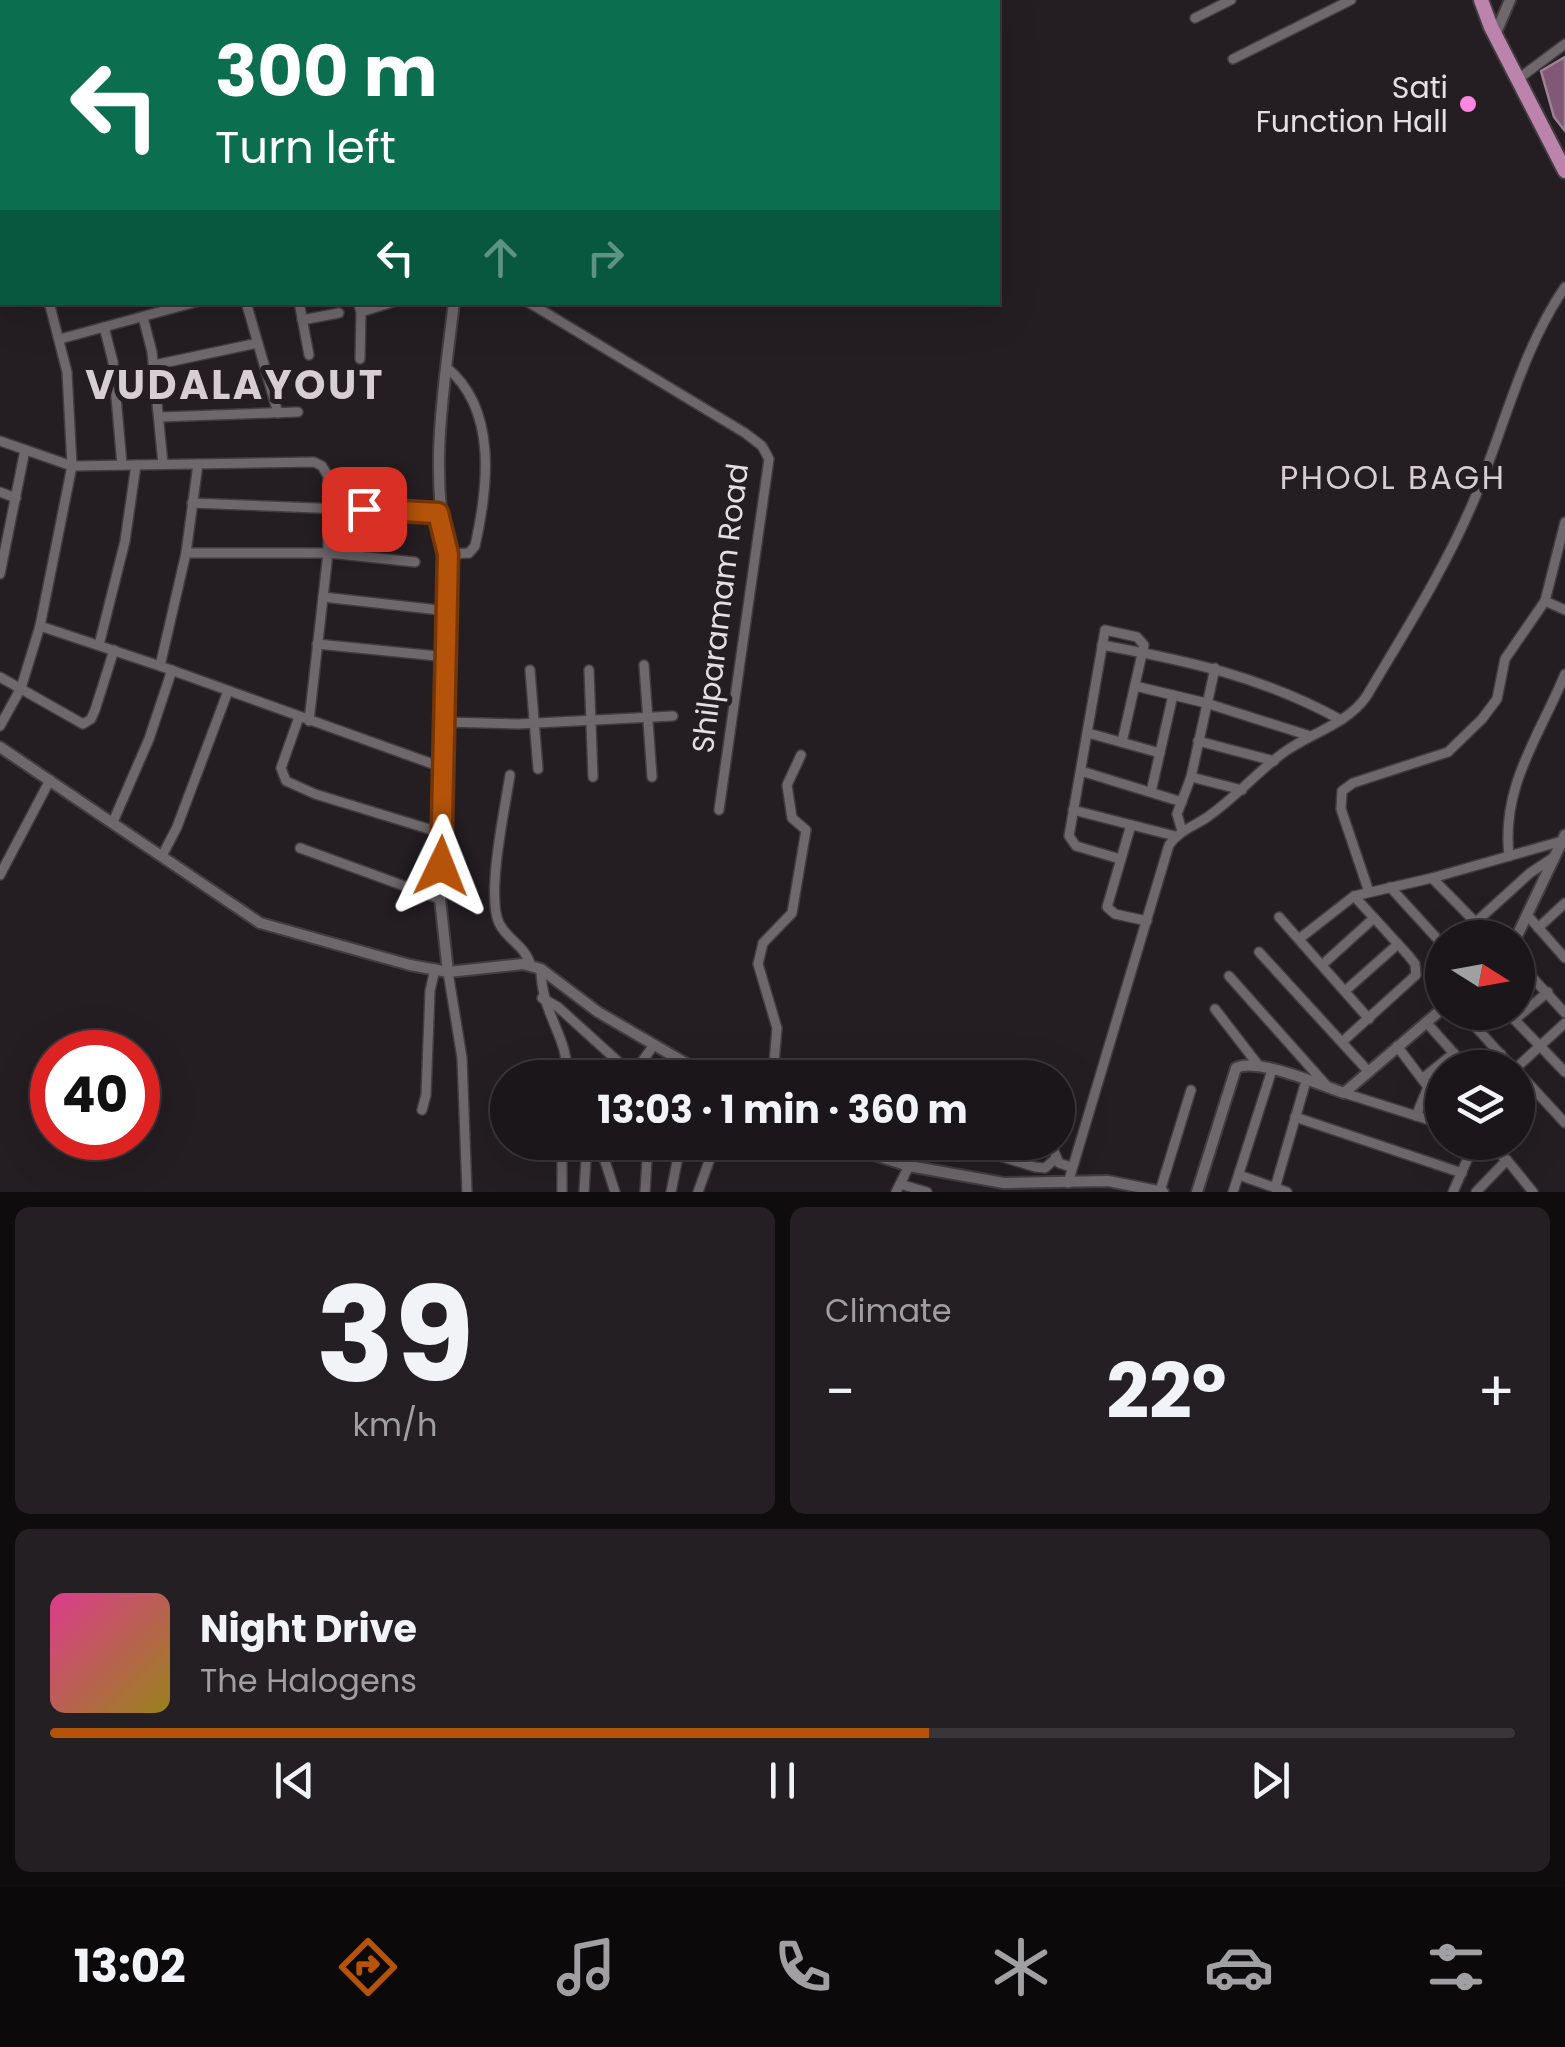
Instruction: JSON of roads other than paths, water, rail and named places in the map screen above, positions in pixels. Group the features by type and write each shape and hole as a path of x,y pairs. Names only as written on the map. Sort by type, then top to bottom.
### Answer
{"main road":[{"path":"1481,0 1565,171"}],"street":[{"path":"1196,18 1229,0"},
{"path":"1495,34 1510,0"},
{"path":"1233,59 1347,1"},
{"path":"1518,79 1565,44"},
{"path":"1073,810 1178,834 1204,820 1274,761 1359,708 1433,582 1474,499 1544,323 1565,287"},
{"path":"0,726 21,688 40,626 72,466 67,372 50,305"},
{"path":"60,339 185,305"},
{"path":"247,305 278,413"},
{"path":"300,305 309,355"},
{"path":"454,305 438,431 438,513 448,554 440,899 462,1058 467,1192"},
{"name":"Shilparamam Road","path":"533,305 745,433 762,446 768,459 719,810"},
{"path":"359,307 360,359"},
{"path":"302,320 339,313"},
{"path":"142,317 154,365 163,464"},
{"path":"104,327 113,362 122,465"},
{"path":"154,365 258,343"},
{"path":"446,368 469,392 486,454 487,475 475,546 469,554 448,554"},
{"path":"160,418 298,412"},
{"path":"0,441 72,466 318,463 328,476 328,554 318,644 304,719 282,768 286,781 314,794 442,833"},
{"path":"0,574 25,450"},
{"path":"160,666 186,553 198,464"},
{"path":"99,646 125,541 136,465"},
{"path":"0,492 16,498"},
{"path":"192,504 438,513"},
{"path":"1369,892 1340,809 1342,790 1352,783 1448,752 1498,699 1505,659 1545,601 1565,522"},
{"path":"186,553 328,554 415,562"},
{"path":"322,598 448,611"},
{"path":"1545,601 1565,610"},
{"path":"40,626 444,768"},
{"path":"1120,860 1071,842 1073,810 1105,630 1137,637 1144,645 1122,742"},
{"path":"318,644 447,657"},
{"path":"1102,645 1215,668 1270,685 1341,720"},
{"path":"0,676 78,722 87,723 96,710 114,650"},
{"path":"644,665 652,777"},
{"path":"1068,1183 1164,859 1178,834 1177,814 1190,777 1215,668"},
{"path":"112,822 150,739 172,670"},
{"path":"530,670 538,770"},
{"path":"590,670 593,778"},
{"path":"1508,856 1510,802 1565,674"},
{"path":"1135,686 1206,703 1310,736"},
{"path":"162,856 177,827 228,690"},
{"path":"1151,792 1174,695"},
{"path":"445,722 533,724 673,716"},
{"path":"1088,733 1160,753"},
{"path":"1198,741 1274,761"},
{"path":"2,752 50,780 260,923 435,970 536,968 598,1012 678,1060"},
{"path":"774,1060 776,1028 758,964 762,943 792,913 796,900 806,830 792,818 787,785 801,756"},
{"path":"1081,771 1182,802"},
{"path":"510,775 498,855 496,910 500,926 525,950 536,968 542,998 565,1049 566,1060"},
{"path":"1190,777 1242,790"},
{"path":"0,875 50,780"},
{"path":"1131,825 1107,908 1115,914 1147,921"},
{"path":"1299,939 1354,896 1432,878 1564,838"},
{"path":"1526,920 1564,838"},
{"path":"0,840 13,848"},
{"path":"300,848 440,899"},
{"path":"1478,920 1530,872 1556,856"},
{"path":"1432,878 1474,920"},
{"path":"1390,887 1425,925"},
{"path":"1342,1042 1416,975 1415,964 1354,896"},
{"path":"1538,928 1565,904"},
{"path":"1528,916 1564,954"},
{"path":"1279,917 1370,1018"},
{"path":"1322,965 1374,918"},
{"path":"1345,991 1398,944"},
{"path":"1260,952 1368,1071"},
{"path":"422,1110 426,1096 430,991 435,970"},
{"path":"1230,976 1329,1088"},
{"path":"1535,979 1565,1012"},
{"path":"1535,1000 1548,992"},
{"path":"542,998 558,1006 615,1060"},
{"path":"1215,1010 1259,1066"},
{"path":"1344,1093 1425,1023"},
{"path":"1535,1052 1565,1023"},
{"path":"1433,1030 1451,1050"},
{"path":"1478,1030 1496,1050"},
{"path":"1525,1030 1565,1072"},
{"path":"644,1060 654,1046"},
{"path":"1397,1046 1428,1092 1416,1116"},
{"path":"1197,1192 1236,1068 1242,1064 1306,1080 1425,1119"},
{"path":"1233,1192 1272,1070"},
{"path":"1275,1188 1306,1080"},
{"path":"890,1160 1020,1188 1108,1181 1161,1192 1191,1090"},
{"path":"1535,1090 1565,1123"},
{"path":"1295,1117 1462,1173"},
{"path":"562,1160 562,1192"},
{"path":"584,1192 585,1160"},
{"path":"608,1160 615,1192"},
{"path":"645,1192 647,1160"},
{"path":"671,1192 677,1160"},
{"path":"698,1192 710,1160"},
{"path":"1010,1160 1045,1168 1054,1160"},
{"path":"1057,1160 1071,1167"},
{"path":"1454,1192 1467,1160"},
{"path":"1476,1192 1506,1160 1532,1192"},
{"path":"909,1166 898,1188 927,1192"},
{"path":"1238,1175 1287,1192"}],"place":[{"name":"Sati Function Hall","path":"1468,104"}],"district":[{"name":"VUDALAYOUT","path":"235,385"},
{"name":"PHOOL BAGH","path":"1393,477"}]}
